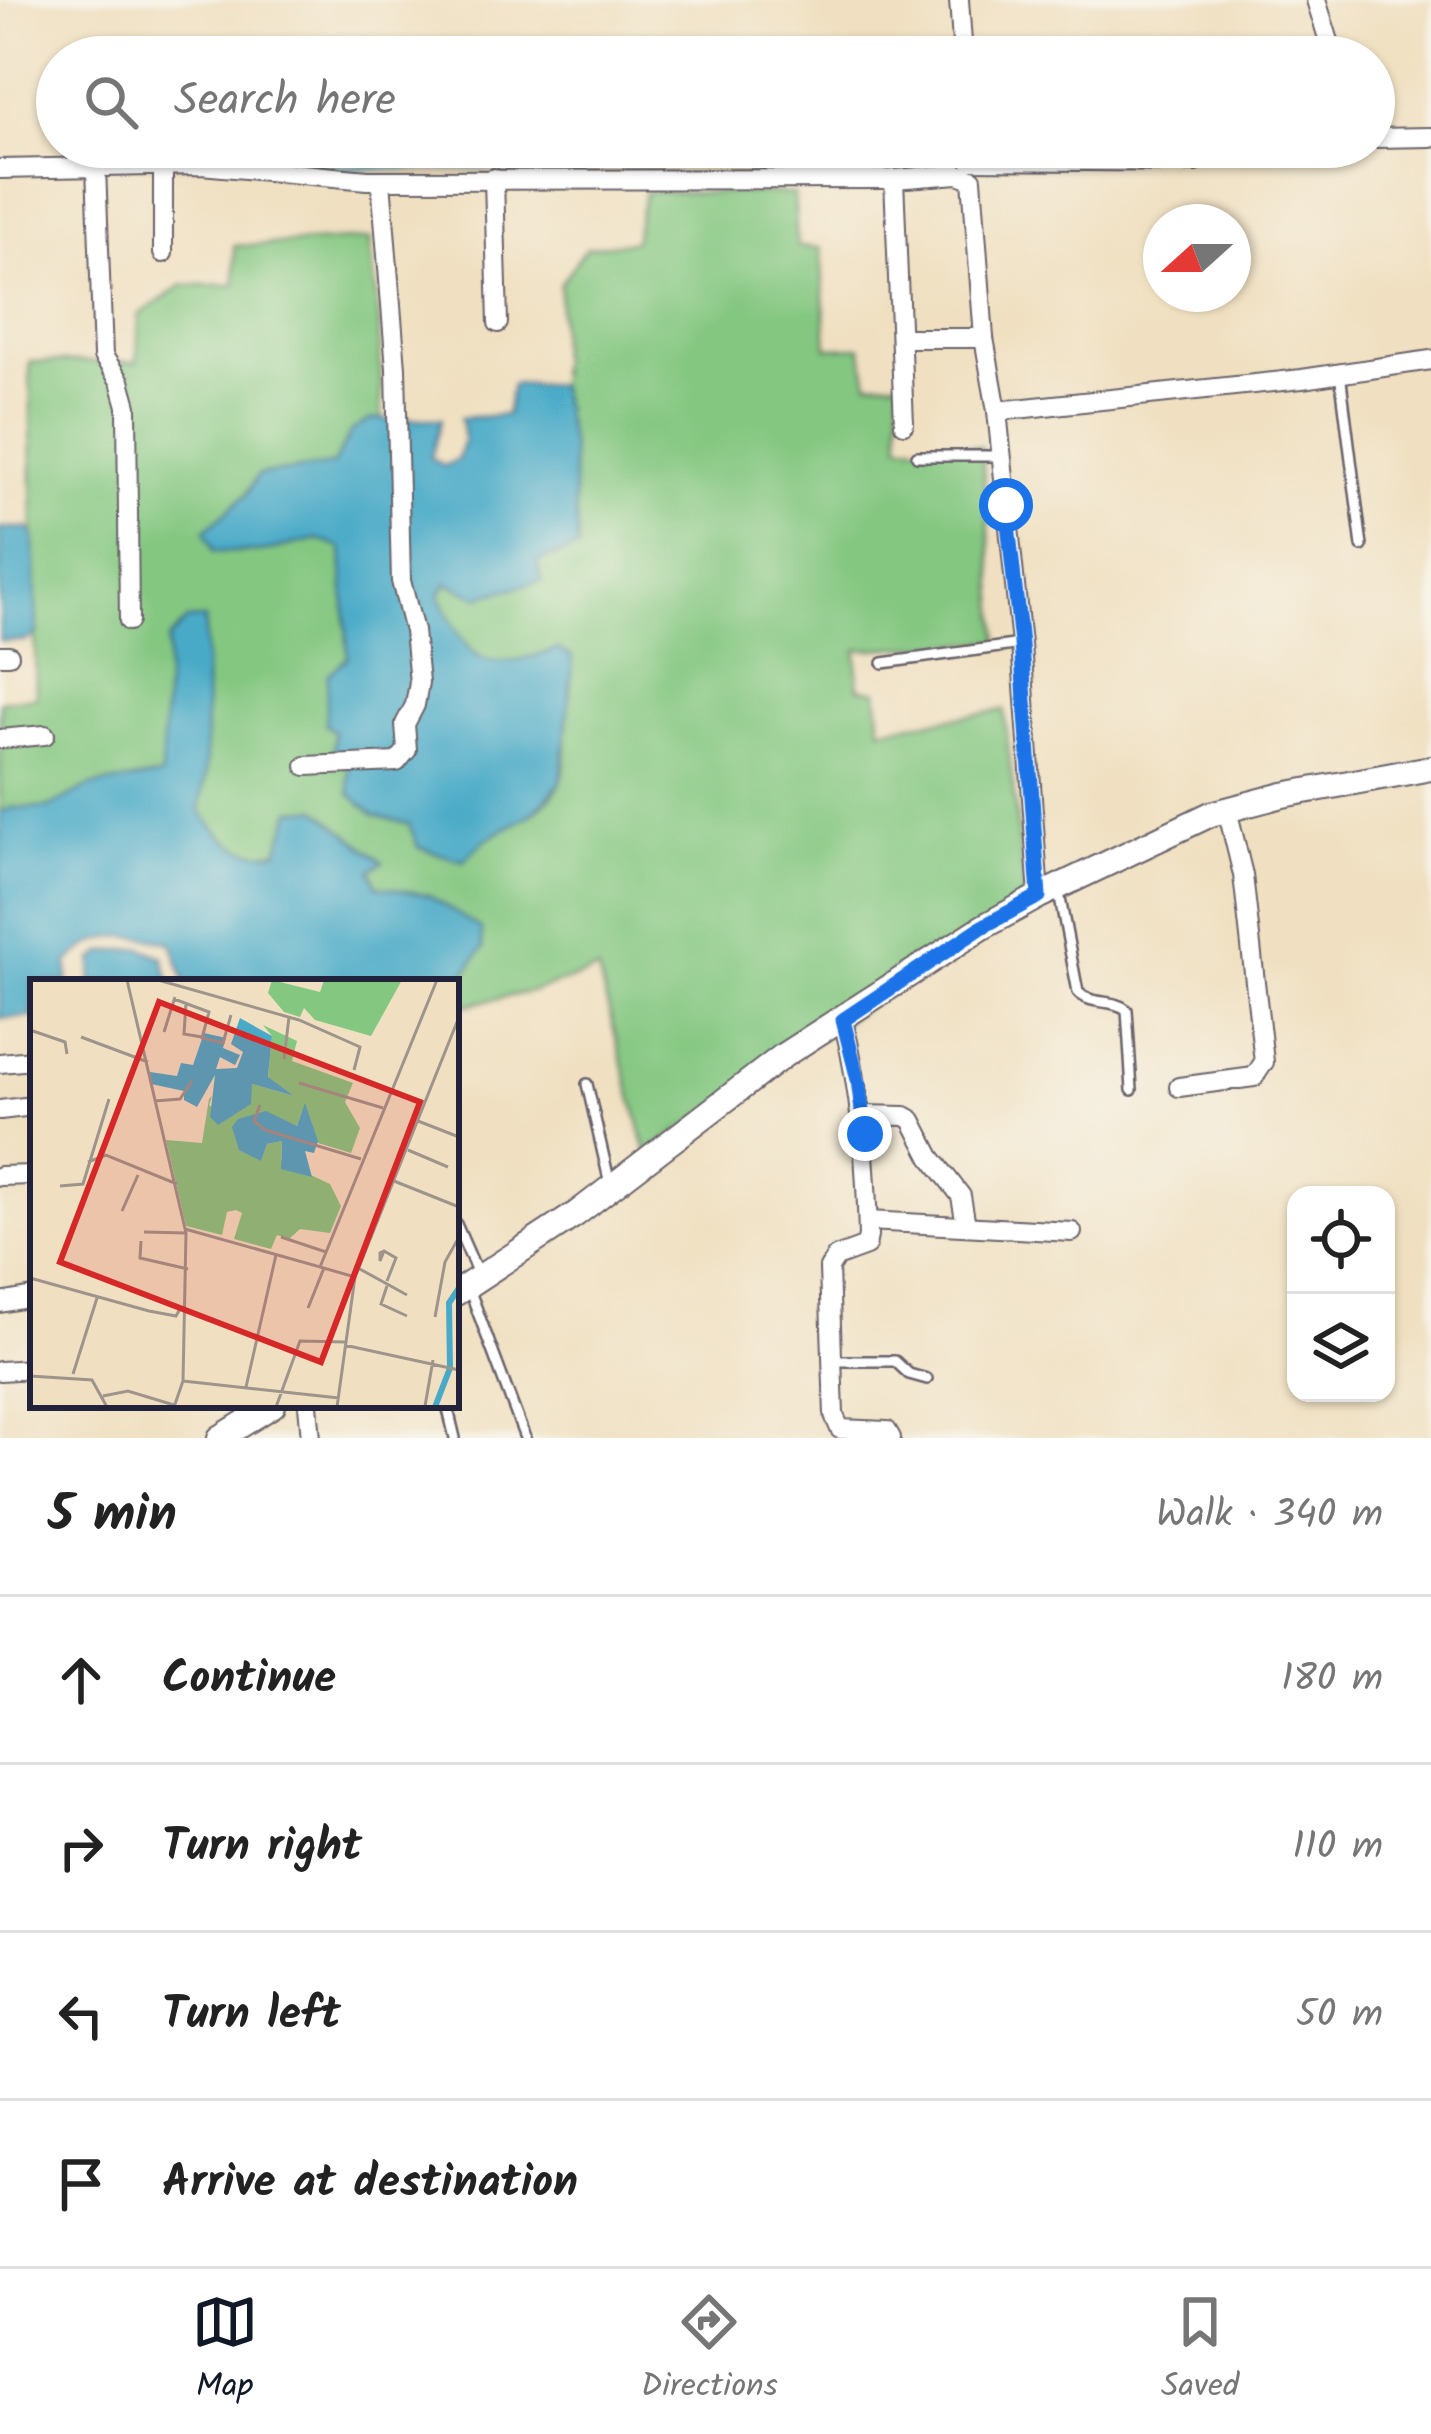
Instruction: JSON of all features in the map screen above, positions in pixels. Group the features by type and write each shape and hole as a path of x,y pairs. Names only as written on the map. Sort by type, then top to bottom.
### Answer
{"street":[{"path":"959,0 962,36"},
{"path":"1316,0 1327,36"},
{"path":"1395,138 1431,137"},
{"path":"0,169 48,168"},
{"path":"96,168 103,356 120,382 127,406 129,621"},
{"path":"163,168 163,254"},
{"path":"218,168 381,180 894,179 958,174 964,168"},
{"path":"970,168 984,338 997,411 1048,891"},
{"path":"494,178 498,323"},
{"path":"894,179 904,424"},
{"path":"306,766 397,762 406,750 405,724 418,694 414,631 401,581 396,368 381,180"},
{"path":"903,338 984,338"},
{"path":"997,411 1431,360"},
{"path":"0,739 44,735"},
{"path":"468,1285 611,1186 784,1055 982,927 1048,891 1196,819 1227,809 1429,770"},
{"path":"1179,1087 1254,1077 1264,1062 1246,893 1227,809"},
{"path":"843,1020 862,1115 868,1221 866,1246 836,1257 830,1268 837,1426 887,1431 891,1438"},
{"path":"0,1063 30,1060"},
{"path":"0,1110 30,1106"},
{"path":"862,1115 912,1120 931,1157 961,1196 965,1225"},
{"path":"0,1176 30,1175"},
{"path":"868,1221 1072,1232"},
{"path":"0,1303 30,1298"},
{"path":"0,1371 30,1369"},
{"path":"220,1438 268,1408"},
{"path":"308,1408 311,1438"}],"lane":[{"path":"1340,373 1362,546"},
{"path":"917,456 999,456"},
{"path":"884,663 1021,644"},
{"path":"1048,891 1078,992 1083,998 1115,1002 1127,1010 1132,1090"},
{"path":"587,1084 611,1186"},
{"path":"459,1239 468,1285 525,1438"},
{"path":"831,1361 895,1360 909,1373 927,1379"},
{"path":"448,1408 455,1438"}],"green space":[{"path":"645,192 794,194 797,246 821,248 827,348 861,347 868,382 899,381 900,444 981,447 999,641 857,650 858,688 877,691 881,729 1004,710 1026,901 647,1152 598,971 459,1006 459,982 483,948 428,895 377,886 371,870 382,862 292,811 278,851 254,852 233,844 200,811 206,771 164,759 161,776 90,786 49,808 11,808 0,813 0,701 36,697 30,362 137,362 139,315 183,285 235,285 234,246 370,239 382,419 357,428 334,465 259,475 246,495 205,531 261,552 317,539 342,548 348,657 334,731 374,815 486,839 548,801 561,782 566,753 558,649 512,661 482,658 461,637 439,595 447,582 541,581 536,562 578,548 571,447 558,385 560,284 586,248 634,241"}],"water":[{"path":"512,384 558,385 571,447 578,548 537,562 542,581 478,597 447,583 439,595 461,637 482,658 512,661 558,649 573,657 561,782 532,814 486,839 463,861 418,847 409,824 374,815 350,794 348,765 334,752 334,731 325,725 328,675 348,657 342,548 317,539 261,552 214,552 205,531 246,495 258,475 333,465 352,430 372,419 441,419 431,458 444,466 458,459 464,440 461,418 506,415"},
{"path":"0,528 28,528 34,536 37,634 26,641 0,641"},
{"path":"205,619 206,772 200,810 233,844 265,853 278,851 292,810 317,809 383,862 371,870 377,886 428,895 481,929 483,948 459,982 184,979 172,943 116,937 80,952 68,963 68,979 30,979 30,1017 0,1018 0,813 11,808 48,808 90,786 161,776 168,640 187,620"},
{"path":"142,948 163,957 169,979 91,979 93,960 104,952"}],"route":[{"path":"865,1134 843,1020 982,927 1039,896 1006,505"}]}
